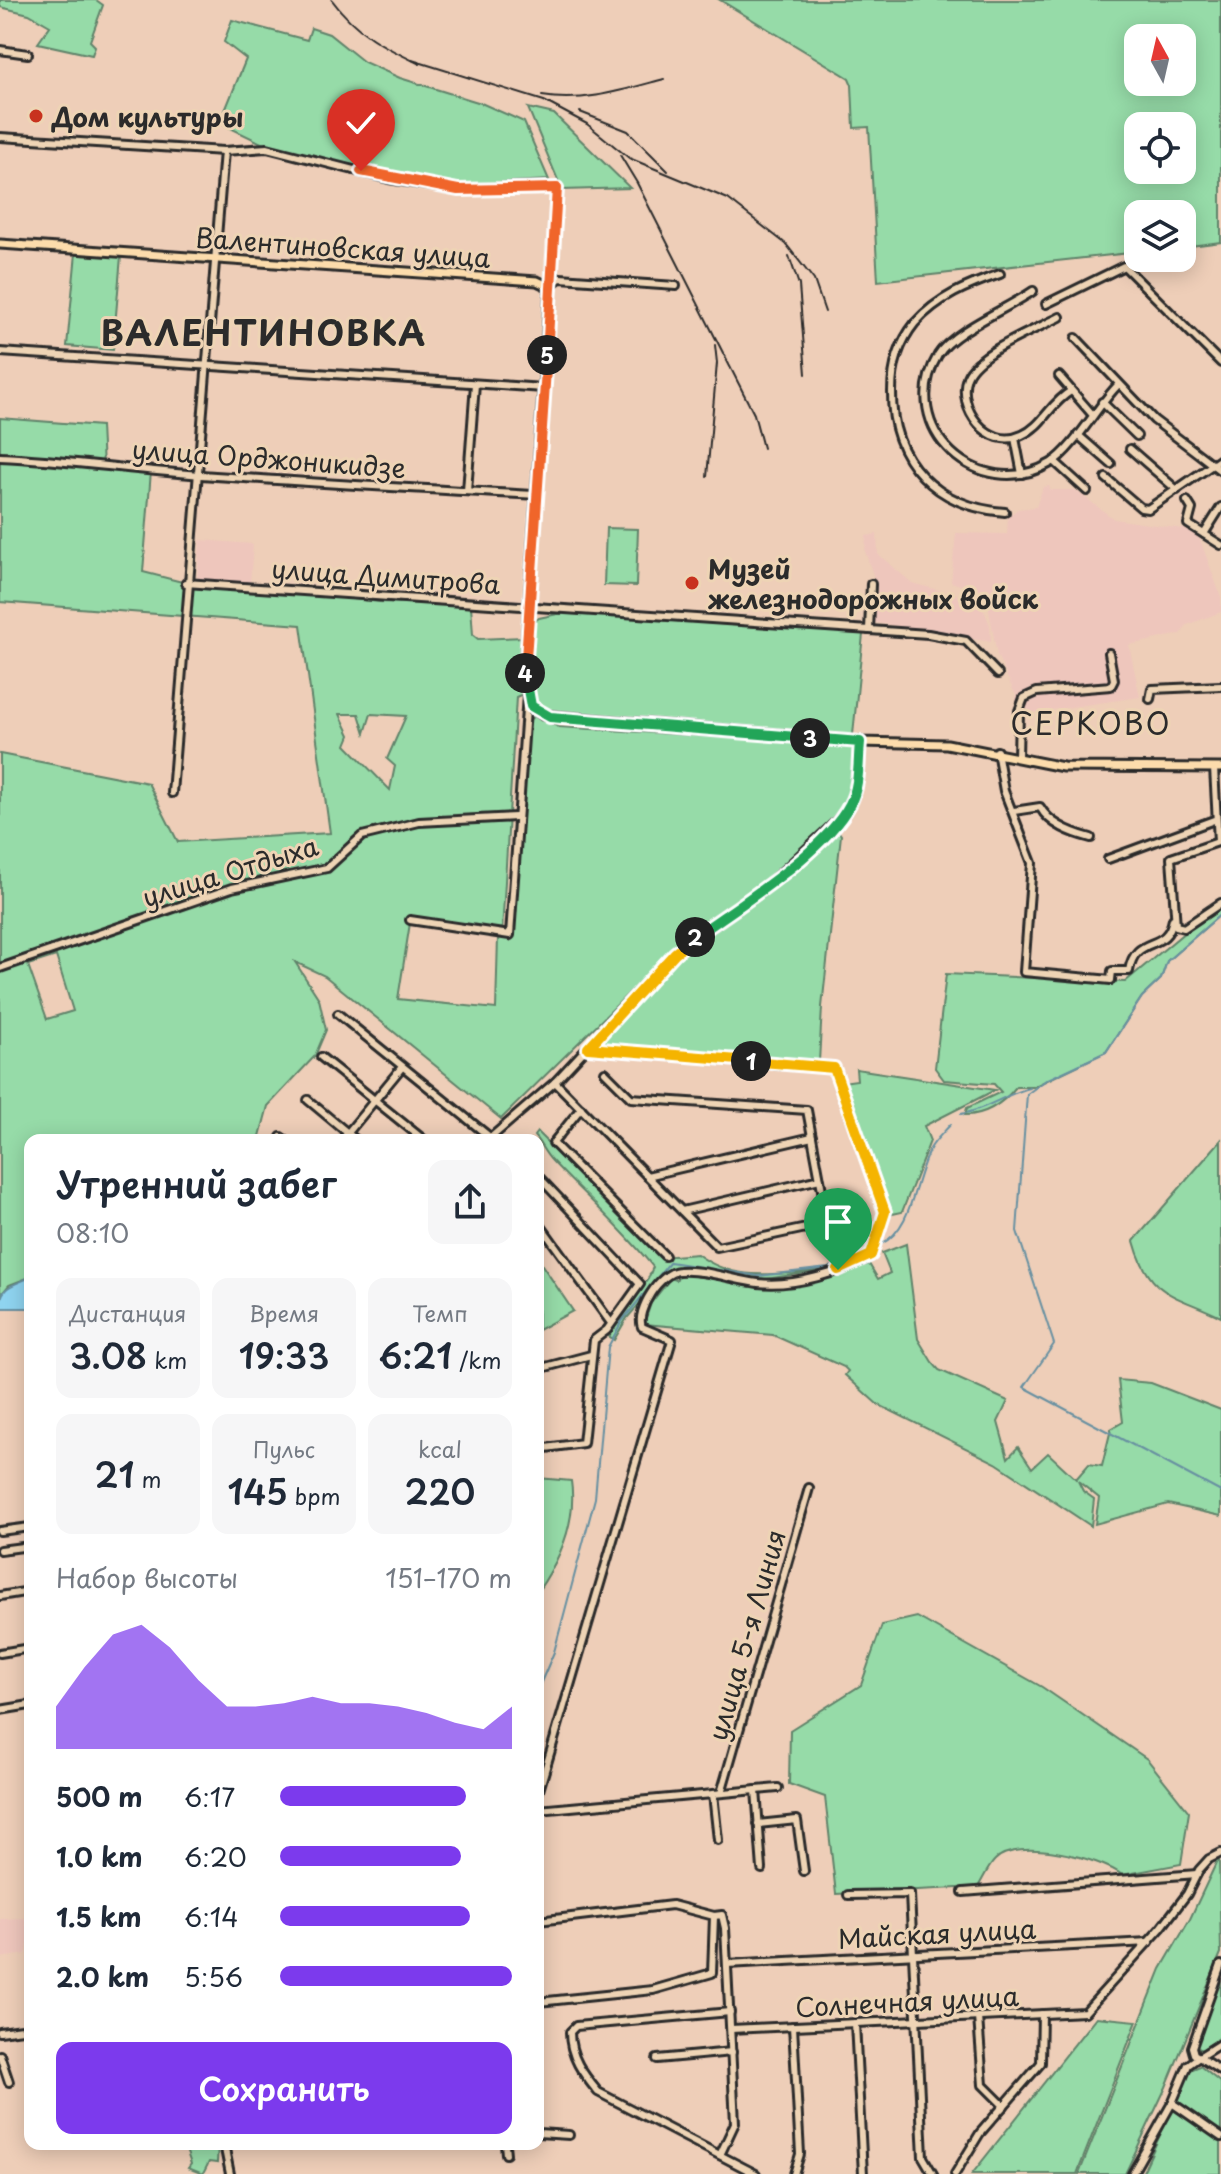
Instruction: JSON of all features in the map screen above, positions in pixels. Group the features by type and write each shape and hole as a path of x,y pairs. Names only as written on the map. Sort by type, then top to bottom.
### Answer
{"main road":[{"name":"Валентиновская улица","path":"0,244 537,281 550,287"},
{"path":"550,287 524,678 527,695 537,712 560,719 860,742 940,743 997,751 1063,767 1218,768"}],"street":[{"path":"0,50 28,54"},
{"path":"0,137 224,151 267,148 389,179 458,190 557,188 550,287"},
{"path":"172,793 184,655 186,583 199,475 224,151"},
{"path":"1046,304 1124,266 1221,363"},
{"path":"1000,274 947,296 913,326 901,346 893,370 892,416 902,449 922,478 959,504 1005,512"},
{"name":"Валентиновская улица","path":"550,287 560,278 676,286"},
{"path":"1033,291 999,314 960,332 939,353 926,389 932,422 961,462 984,473 1022,474 1054,461 1118,385"},
{"path":"1060,317 986,356 968,375 965,391 980,428 993,436 1015,438 1037,426 1051,405 1071,391"},
{"path":"1076,338 1154,420 1221,471"},
{"path":"0,352 544,388"},
{"path":"1059,376 1092,414"},
{"path":"467,491 475,384"},
{"path":"1102,402 1137,436"},
{"path":"1078,435 1111,464"},
{"path":"1015,438 1022,474"},
{"path":"1130,449 1177,490"},
{"name":"улица Орджоникидзе","path":"0,457 84,461 103,467 199,475 536,495"},
{"path":"1106,478 1145,509 1221,459"},
{"path":"1054,461 1087,491"},
{"path":"1187,501 1192,510 1187,522 1221,545"},
{"path":"1204,534 1221,507"},
{"name":"улица Димитрова","path":"186,583 869,630 966,641 998,674"},
{"path":"869,630 871,584"},
{"path":"1018,757 1019,711 1024,698 1037,692 1111,686 1114,680 1109,653"},
{"path":"1150,699 1152,689 1221,686"},
{"path":"410,920 510,935 527,695"},
{"path":"523,721 537,712"},
{"path":"495,1134 555,1082 675,953 765,888 840,818 851,803 856,785 860,742"},
{"path":"997,751 999,776 1032,863 1024,972 1111,980 1112,971 1129,971 1131,958 1145,944 1164,940 1170,935 1173,919 1171,858 1219,842 1214,820 1218,768"},
{"path":"1014,811 1040,807 1051,821 1074,834 1091,838"},
{"name":"улица Отдыха","path":"0,968 232,888 327,868 362,836 419,822 516,817"},
{"path":"1108,859 1214,820"},
{"path":"1173,919 1176,926 1184,928 1221,903"},
{"path":"338,1014 483,1134"},
{"path":"544,1774 672,1340 642,1327 639,1321 643,1309 663,1279 681,1270 773,1284 847,1267 874,1251 884,1220 884,1208 834,1068 588,1048"},
{"path":"321,1057 416,1134"},
{"path":"308,1100 348,1133 402,1067"},
{"path":"555,1082 717,1247 825,1224 827,1217 807,1110 631,1098 605,1072"},
{"path":"581,1108 553,1143 665,1256"},
{"path":"647,1176 812,1137"},
{"path":"682,1211 820,1179"},
{"path":"544,1182 640,1284 594,1340 583,1443 544,1448"},
{"path":"544,1230 611,1323"},
{"path":"544,1367 591,1355"},
{"name":"улица 5-я Линия","path":"721,1793 809,1488"},
{"path":"0,1531 24,1528"},
{"path":"0,1550 24,1547"},
{"path":"0,1596 24,1592"},
{"path":"0,1653 24,1649"},
{"path":"0,1710 24,1706"},
{"path":"544,1809 778,1788"},
{"path":"756,1790 762,1869"},
{"path":"713,1794 718,1840"},
{"path":"758,1824 797,1820 804,1871"},
{"path":"1149,1942 1187,1894 1209,1859 1221,1853"},
{"path":"963,1892 1197,1874"},
{"path":"848,1895 909,1892 923,2157 933,2174"},
{"path":"544,1920 672,1905 714,1916 722,1915 735,2126 720,2155"},
{"path":"544,2001 653,1990 712,1973 714,1916"},
{"name":"Майская улица","path":"727,1964 1149,1942"},
{"name":"Солнечная улица","path":"731,2029 1085,2012 1149,1942"},
{"path":"1221,1965 1192,2047 1194,2054 1221,2071"},
{"path":"730,2012 576,2026 570,2032 571,2048 582,2073 598,2092 756,2174"},
{"path":"955,2174 980,2133 1041,2063 1042,2014"},
{"path":"978,2017 983,2085 1004,2106"},
{"path":"855,2023 863,2174"},
{"path":"793,2026 800,2154 794,2174"},
{"path":"0,2032 24,2029"},
{"path":"1132,2174 1172,2103 1188,2065 1221,2043"},
{"path":"657,2059 732,2052"},
{"path":"0,2055 9,2082"},
{"path":"1172,2103 1221,2137"},
{"path":"544,2133 569,2135"},
{"path":"225,2150 230,2174"},
{"path":"506,2150 506,2154"}],"shaded area":[{"path":"1049,486 1051,490 1075,490 1114,519 1197,531 1221,597 1221,612 1187,625 1181,634 1129,645 1140,697 1016,715 1016,696 997,655 986,593 951,582 956,533 1007,534 1008,516 1018,509 1036,507 1043,487"},
{"path":"877,534 878,554 912,583 980,601 990,625 991,642 872,622 875,581 865,551 866,536"},
{"path":"200,540 253,544 250,584 197,580"},
{"path":"24,1918 24,1954 0,1958 0,1919"}],"green space":[{"path":"0,0 96,0 103,5 90,41 95,46 92,55 38,43 50,26 29,14 0,7"},
{"path":"720,0 1221,0 1221,242 1196,245 1196,200 1124,200 1124,254 878,281 869,127 854,128 849,78"},
{"path":"232,20 307,40 311,28 329,34 364,62 400,78 481,103 524,122 549,180 457,185 278,151 220,123 246,59 224,42"},
{"path":"528,108 554,114 630,188 562,190"},
{"path":"76,253 121,256 113,350 67,346"},
{"path":"0,418 101,426 103,467 151,471 143,572 186,583 287,590 379,602 471,605 473,635 478,639 525,637 526,627 539,618 562,613 863,634 853,735 846,740 645,719 561,716 536,710 525,693 516,697 502,932 510,940 528,721 534,716 559,727 854,745 857,750 850,792 840,812 763,883 692,931 501,1119 325,976 295,962 319,999 326,1030 315,1056 268,1106 261,1134 24,1134 24,1279 9,1285 0,1296 0,754 148,783 178,842 330,833 301,625 0,602","holes":["340,714 359,714 365,733 371,714 406,716 387,759 395,766 390,790 346,745 350,735","410,923 498,937 496,1009 398,999","56,956 73,1011 47,1019 28,965"]},
{"path":"606,528 638,529 636,586 604,585"},
{"path":"836,828 841,835 819,1062 599,1047 595,1043 677,956 747,906"},
{"path":"1221,902 1221,914 1167,961 1161,979 1142,997 1106,1052 1033,1087 1016,1087 994,1107 965,1115 967,1108 1001,1092 994,1084 944,1080 935,1068 946,974 1125,982"},
{"path":"856,1069 995,1090 924,1126 930,1141 902,1212 888,1215 842,1082 857,1080"},
{"path":"544,1139 661,1257 697,1254 712,1264 743,1273 826,1270 759,1280 671,1268 627,1318 614,1340 606,1334 648,1279 653,1267 544,1151"},
{"path":"1221,1140 1221,1317 1177,1298 1156,1284 1147,1273 1134,1241"},
{"path":"906,1244 918,1339 939,1370 1008,1401 998,1422 1008,1458 1018,1447 1032,1468 1048,1453 1076,1479 1089,1464 1102,1466 1111,1429 1123,1422 1118,1380 1151,1383 1221,1410 1221,1516 1168,1504 1095,1524 1099,1498 1078,1481 1083,1491 1094,1499 1091,1526 996,1463 877,1404 845,1375 848,1371 844,1367 773,1335 644,1324 651,1303 671,1278 676,1280 681,1274 761,1286 790,1285 869,1264 878,1279 890,1273 882,1253"},
{"path":"544,1268 573,1311 544,1327"},
{"path":"544,1479 571,1481 569,1525 554,1566 544,1582"},
{"path":"917,1617 1042,1687 1147,1759 1189,1812 1181,1864 1122,1875 1096,1862 1058,1852 1021,1850 1006,1853 995,1860 978,1887 836,1894 825,1797 789,1784 790,1730 861,1685 882,1625"},
{"path":"1219,1857 1221,1953 1166,2087 1125,2174 1079,2174 1161,1969 1190,1919"},
{"path":"1221,1975 1221,2037 1201,2050 1195,2045"},
{"path":"1096,2017 1137,2021 1077,2174 972,2174"},
{"path":"1200,2066 1221,2083 1221,2174 1142,2174 1190,2070"},
{"path":"186,2150 218,2150 217,2163 209,2162 203,2174 188,2168 191,2164"}],"water":[{"path":"24,1280 24,1308 0,1308 2,1295"}],"waterway":[{"path":"1221,914 1167,961 1161,979 1142,997 1106,1052 1046,1080 1027,1094 1017,1231 1054,1344 1024,1387 1221,1492"},
{"path":"961,1114 1030,1088"},
{"path":"881,1244 900,1227 930,1149 951,1124"},
{"path":"544,1675 554,1652 595,1498 608,1347 622,1321 670,1262 758,1276 828,1268 870,1250"}],"railway":[{"path":"332,0 351,22 372,38 420,64"},
{"path":"412,60 544,101 587,124 629,158 728,199 786,244 814,280 825,312"},
{"path":"542,96 588,97 664,79"},
{"path":"580,112 628,131 668,171"},
{"path":"620,155 754,414 763,448"},
{"path":"789,256 799,285 806,374"},
{"path":"707,477 717,363 715,345"}],"place":[{"name":"Дом культуры","path":"36,116"},
{"name":"Музей железнодорожных войск","path":"692,583"}],"district":[{"name":"ВАЛЕНТИНОВКА","path":"264,332"},
{"name":"СЕРКОВО","path":"1091,722"}],"route":[{"path":"361,171 389,179 458,190 464,187 557,188 559,196 524,678 531,706 543,715 560,719 860,742 856,785 851,803 840,818 765,888 675,953 588,1048 834,1068 885,1216 871,1255 838,1270"}]}
